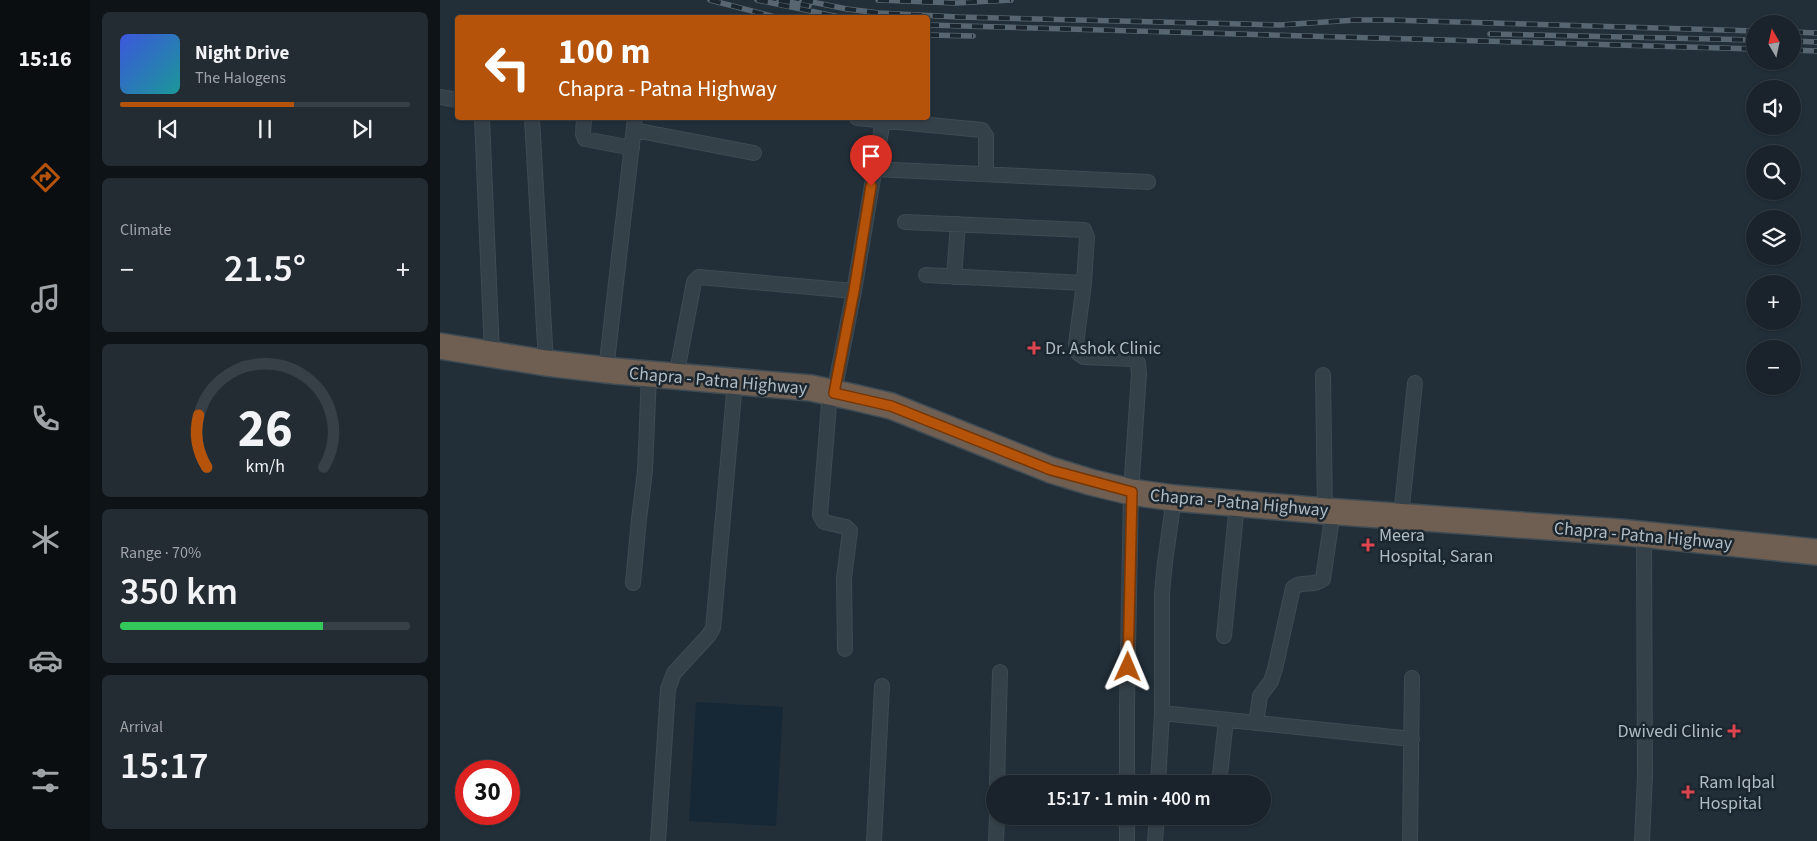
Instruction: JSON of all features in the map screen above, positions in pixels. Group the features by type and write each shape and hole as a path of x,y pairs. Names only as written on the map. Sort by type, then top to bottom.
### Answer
{"highway":[{"name":"Chapra - Patna Highway","path":"440,346 546,363 649,375 811,388 891,406 1051,470 1132,492 1174,498 1644,535 1817,552"}],"street":[{"path":"440,97 455,100"},
{"path":"482,120 492,354"},
{"path":"532,120 546,363"},
{"path":"584,120 583,134 586,139 632,148"},
{"path":"845,649 844,578 850,531 846,527 824,522 820,515 832,393 854,291 882,120 982,130 986,136 986,174"},
{"path":"606,370 635,124 754,154"},
{"path":"874,169 1148,182"},
{"path":"905,222 1084,230 1087,237 1084,283 1076,344 1078,352 1084,357 1135,360 1139,365 1132,492 1127,775"},
{"path":"954,277 958,224"},
{"path":"926,275 1084,283"},
{"path":"676,377 694,282 698,277 854,291"},
{"path":"633,583 638,519 645,480 649,375"},
{"path":"1256,723 1260,696 1271,681 1293,588 1299,584 1319,582 1322,579 1329,511 1323,375"},
{"path":"658,841 668,689 674,673 709,635 714,618 735,382"},
{"path":"1400,516 1415,383"},
{"path":"1159,775 1162,713 1162,593 1164,562 1174,498"},
{"path":"1224,636 1237,503"},
{"path":"1642,841 1645,776 1644,535"},
{"path":"997,775 1000,672"},
{"path":"1410,841 1412,678"},
{"path":"874,841 882,686"},
{"path":"1162,713 1412,739"},
{"path":"1220,775 1226,720"},
{"path":"996,825 996,841"},
{"path":"1127,825 1127,841"},
{"path":"1155,841 1156,825"}],"water":[{"path":"696,702 783,707 776,826 689,821"}],"railway":[{"path":"710,0 768,15"},
{"path":"757,0 830,15"},
{"path":"779,0 809,6"},
{"path":"802,0 847,9 918,15"},
{"path":"878,0 956,3 1011,0"},
{"path":"930,16 1279,25 1389,20 1746,31"},
{"path":"930,25 1746,49"},
{"path":"1801,32 1817,33"},
{"path":"1490,34 1746,40"},
{"path":"930,35 973,36"},
{"path":"1801,41 1817,42"},
{"path":"1801,50 1817,51"}],"place":[{"name":"Dr. Ashok Clinic","path":"1034,348"},
{"name":"Meera Hospital, Saran","path":"1368,545"},
{"name":"Dwivedi Clinic","path":"1734,731"},
{"name":"Ram Iqbal Hospital","path":"1688,792"}],"route":[{"path":"871,186 854,291 834,393 891,406 1051,470 1132,492 1128,667"}]}
